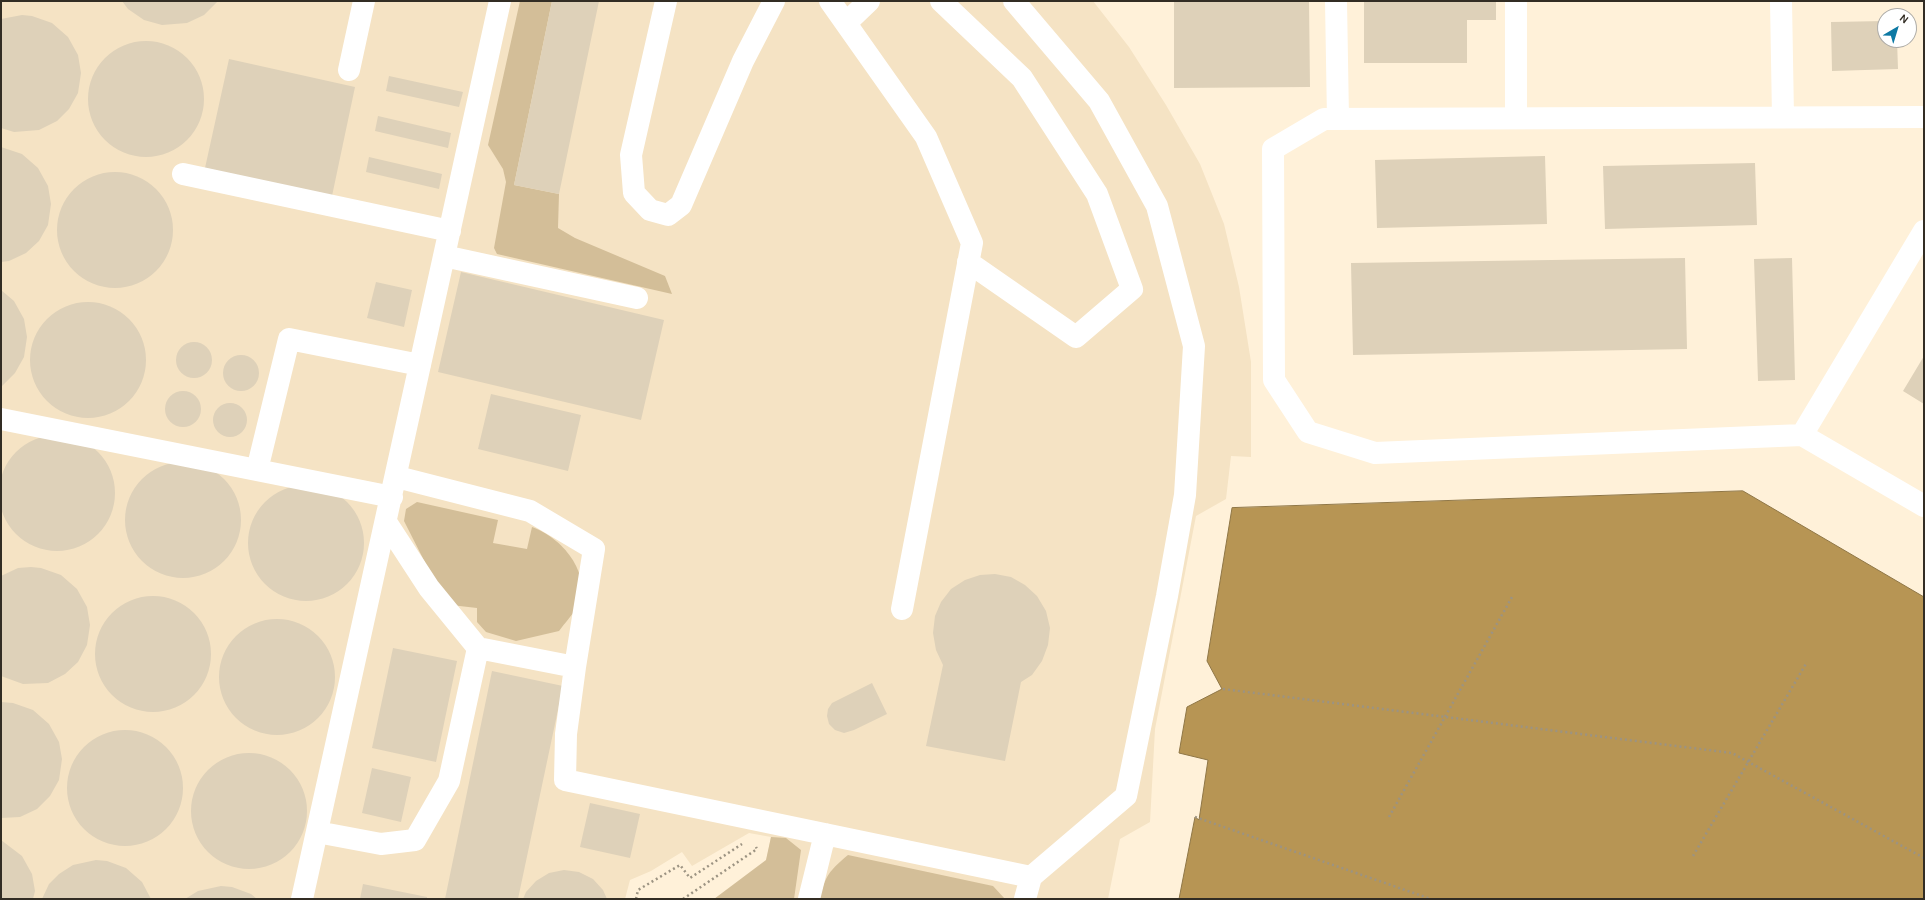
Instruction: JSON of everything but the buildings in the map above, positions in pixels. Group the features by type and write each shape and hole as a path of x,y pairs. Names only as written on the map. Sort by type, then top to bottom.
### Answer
{"lane":[{"path":"349,70 364,1"},
{"path":"302,899 500,1"},
{"path":"666,1 631,155 634,193 650,210 668,215 681,205 743,61 774,1"},
{"path":"830,1 926,137 972,243 902,609"},
{"path":"846,23 869,1"},
{"path":"941,1 1022,78 1096,194 1132,289 1076,337 968,262"},
{"path":"1014,1 1099,101 1157,206 1194,346 1185,495 1167,596 1126,796 1031,878 1026,899"},
{"path":"1336,1 1338,119"},
{"path":"1781,1 1784,117"},
{"path":"1516,3 1516,118"},
{"path":"1924,117 1324,119 1273,149 1274,380 1308,432 1375,453 1802,435 1924,506"},
{"path":"183,174 450,231"},
{"path":"1802,435 1924,231"},
{"path":"444,256 637,298"},
{"path":"257,470 289,339 420,365"},
{"path":"1,419 257,470 394,487 530,511 594,549 566,734 565,780 1031,878"},
{"path":"386,522 429,588 478,648 575,668"},
{"path":"317,832 381,844 415,840 449,780 478,648"},
{"path":"809,899 825,834"}],"path":[{"path":"1389,816 1512,597"},
{"path":"1693,856 1807,662"},
{"path":"1223,689 1732,753 1924,858"},
{"path":"1195,817 1431,899"},
{"path":"636,899 638,890 680,865 690,878 743,844"},
{"path":"683,899 757,849 754,844"}],"shaded area":[{"path":"1,1 1093,1 1129,47 1166,105 1200,164 1224,224 1239,287 1251,362 1251,457 1231,456 1226,499 1196,516 1155,729 1150,822 1120,839 1108,899 758,899 771,837 749,833 692,866 682,852 651,871 630,880 625,899 1,899"},
{"path":"520,1 552,1 514,185 559,194 558,228 575,238 665,276 672,294 497,254 494,248 506,182 503,169 488,145"},
{"path":"1743,491 1924,597 1924,899 1179,899 1195,817 1199,820 1208,760 1179,753 1187,707 1222,689 1207,661 1232,508"},
{"path":"417,502 498,520 493,543 527,549 532,527 554,539 572,558 578,569 582,594 578,606 559,631 516,641 486,632 477,622 477,608 451,605 439,590 404,521 406,509"},
{"path":"771,837 786,838 801,850 794,899 714,899 766,860"},
{"path":"848,855 993,886 1005,899 819,899 829,874 836,865"}]}
